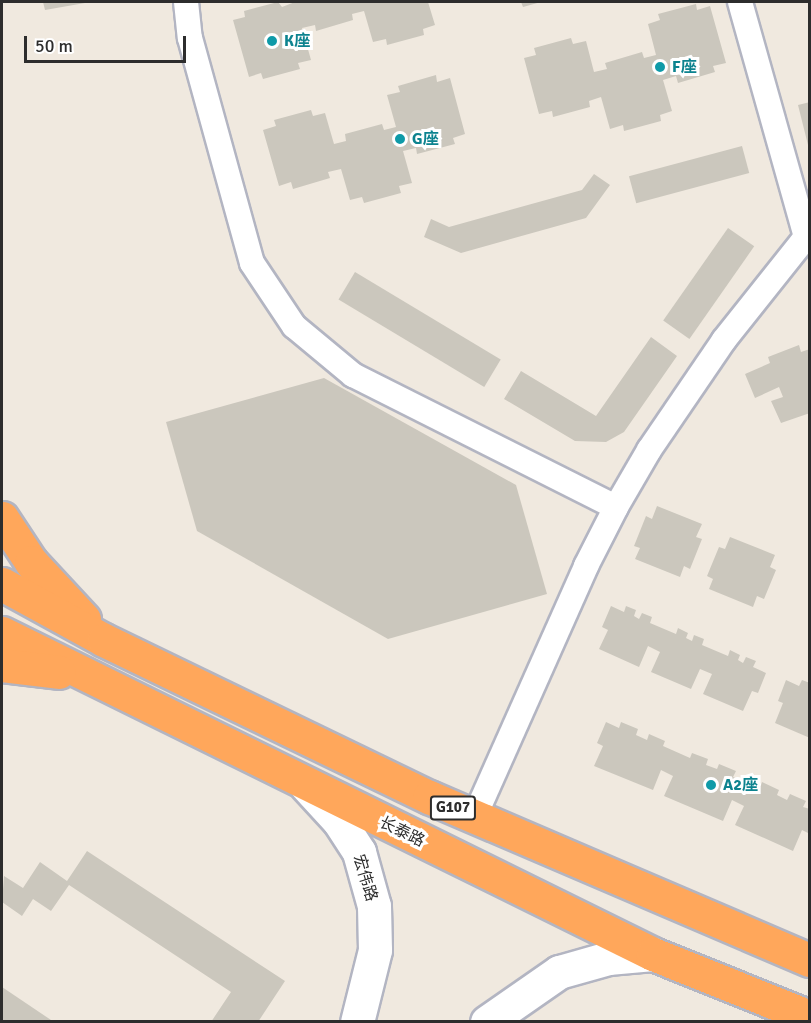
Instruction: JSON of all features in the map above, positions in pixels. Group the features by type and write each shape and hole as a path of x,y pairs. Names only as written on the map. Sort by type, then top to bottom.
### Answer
{"highway":[{"path":"2,518 31,562 104,640"},
{"name":"G107","path":"2,584 104,640 474,818 810,960"},
{"name":"长泰路","path":"2,633 88,678 653,954 810,1017"},
{"path":"2,665 88,678"}],"street":[{"path":"186,2 190,38 252,263 294,326 353,375 616,507"},
{"path":"474,818 586,566 616,507 686,394 808,238 740,2"},
{"name":"宏伟路","path":"306,785 339,821 359,852 374,906 375,950 357,1022"},
{"path":"487,1022 559,972 608,958 653,954"}],"building":[{"path":"43,2 85,2 85,3 45,10"},
{"name":"K座","path":"278,2 282,7 295,2 428,2 435,25 423,29 424,35 387,45 386,39 373,42 364,11 352,14 353,20 316,31 315,25 302,28 311,60 298,63 300,69 263,79 261,73 249,77 233,20 245,17 244,11"},
{"path":"521,2 541,2 523,7"},
{"name":"F座","path":"696,4 697,10 710,6 726,63 713,66 715,72 678,83 676,76 663,80 672,111 660,115 661,121 624,131 623,125 610,129 601,97 589,101 590,107 553,117 552,111 539,114 524,58 536,55 534,48 571,38 573,44 586,41 594,72 607,69 605,63 642,52 644,58 656,55 648,24 660,20 658,14"},
{"name":"G座","path":"436,75 437,82 450,78 465,134 453,138 455,144 417,154 416,148 403,151 412,183 399,186 401,193 364,203 362,197 350,200 341,169 328,172 330,178 293,189 291,182 279,186 263,130 276,126 274,120 311,110 313,116 325,113 334,144 346,141 345,134 382,124 384,130 396,127 387,95 400,92 398,86"},
{"path":"810,102 810,149 809,149 798,105"},
{"path":"742,146 749,173 636,203 629,176"},
{"path":"594,174 610,185 586,218 461,253 424,237 431,219 449,227 582,190"},
{"path":"728,228 754,246 689,339 663,321"},
{"path":"355,272 501,360 484,387 339,299"},
{"path":"651,337 677,356 624,432 606,442 575,441 504,399 521,371 596,416"},
{"path":"799,345 801,352 810,349 810,413 781,423 771,401 783,397 779,387 755,398 745,374 770,363 768,357"},
{"path":"324,378 516,485 547,594 388,639 197,531 166,422"},
{"path":"657,506 702,524 696,537 702,539 690,569 684,566 680,577 635,559 640,548 634,546 646,516 652,519"},
{"path":"730,537 775,555 770,567 776,570 764,599 757,596 753,607 709,589 713,579 707,576 719,547 725,549"},
{"path":"611,606 624,612 626,606 636,610 634,616 639,619 642,613 652,617 650,623 676,634 678,628 688,633 686,638 692,641 694,635 704,639 702,645 728,656 730,650 740,655 738,660 743,663 746,657 756,661 753,667 766,673 758,693 752,691 743,711 703,694 712,674 700,669 691,689 651,672 660,652 648,646 639,667 599,649 608,630 602,627"},
{"path":"786,680 799,686 802,680 810,683 810,738 775,723 783,703 778,701"},
{"name":"A2座","path":"606,722 619,728 621,722 638,729 636,735 647,740 649,734 665,741 663,746 690,758 692,753 708,759 706,765 717,769 719,764 736,771 733,777 760,788 762,782 779,790 777,795 787,800 790,794 806,801 803,807 810,809 810,834 802,830 793,851 735,825 744,806 732,800 723,821 664,796 673,776 661,770 653,790 594,766 603,746 597,743"},
{"path":"87,851 285,981 258,1022 211,1022 231,992 69,885 51,911 33,899 22,916 2,902 4,876 23,888 40,862 67,881"},
{"path":"2,987 54,1022 2,1022"}],"place":[{"name":"K座","path":"272,41"},
{"name":"F座","path":"660,67"},
{"name":"G座","path":"400,139"},
{"name":"A2座","path":"711,785"}]}
